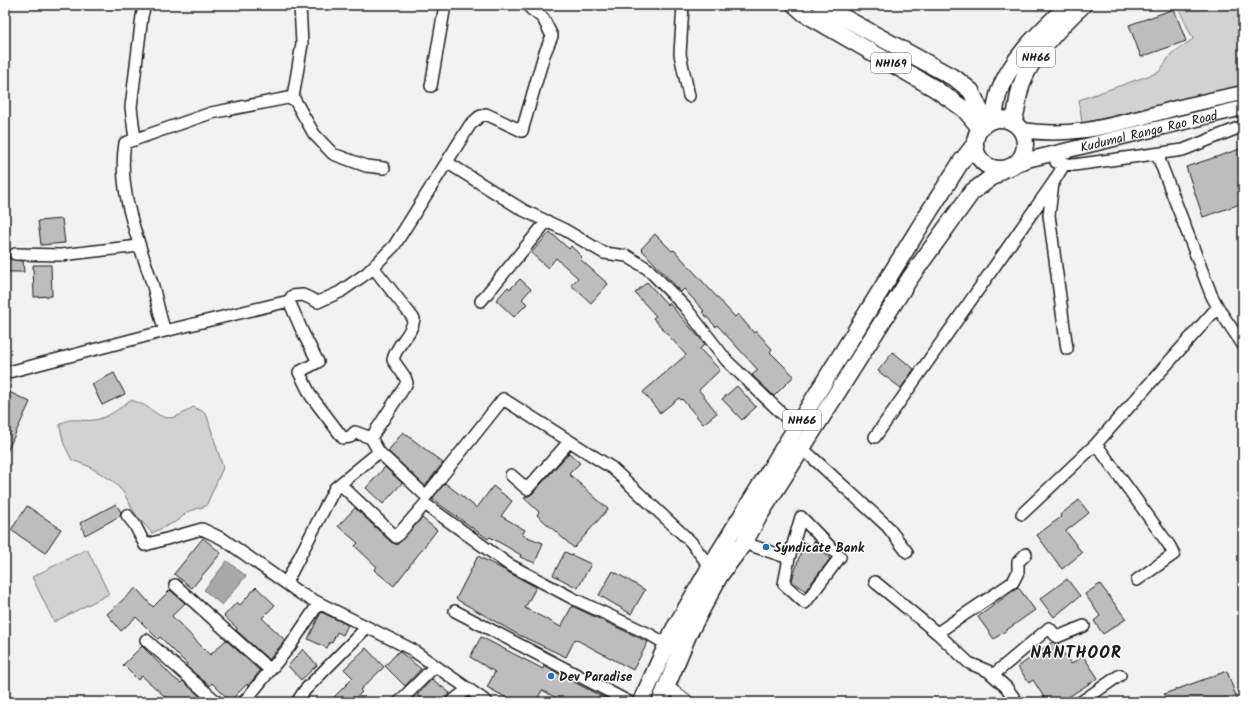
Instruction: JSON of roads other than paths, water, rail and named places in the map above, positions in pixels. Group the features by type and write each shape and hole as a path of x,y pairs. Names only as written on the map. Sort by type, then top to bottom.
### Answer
{"highway":[{"name":"NH169","path":"795,5 804,13 934,88 987,124"},
{"name":"NH169","path":"821,5 956,79 971,91 987,124"},
{"name":"NH66","path":"641,702 666,644 710,567 961,162 975,144 976,136 987,124 998,93 1011,68 1028,44 1068,5"},
{"name":"NH66","path":"660,702 688,635 720,575 744,543 802,448 910,278 972,192 1008,167 1024,153 1025,145 1017,126 1020,89 1033,62 1066,20 1083,5"},
{"path":"987,124 1002,119 1017,126"},
{"path":"975,144 976,152 984,162 994,168 1008,167"}],"main road":[{"path":"1017,126 1053,133 1090,131 1186,105 1243,93"},
{"name":"Kudumal Ranga Rao Road","path":"1008,167 1054,153 1243,108"}],"street":[{"path":"135,140 131,106 142,16 145,5"},
{"path":"300,5 302,44 293,97 314,134 333,154 366,166 384,168"},
{"path":"431,86 445,5"},
{"path":"5,373 165,331 289,301 292,296 303,295 318,302 340,292 373,267 394,246 470,125 479,117 486,114 522,131 544,55 552,36 543,18 531,9 529,5"},
{"path":"683,5 680,54 689,96"},
{"path":"165,331 139,246 125,192 122,160 124,143 211,113 293,97"},
{"path":"1054,153 1056,162 1074,165 1156,154 1183,150 1243,126"},
{"path":"1156,154 1217,308 1225,316 1243,345"},
{"path":"448,162 523,210 565,230 604,254 627,256 648,269 685,307 727,361 797,428"},
{"path":"875,437 1053,183 1065,163"},
{"path":"1053,183 1049,214 1067,349"},
{"path":"481,301 547,221"},
{"path":"15,254 61,255 139,246"},
{"path":"371,438 407,382 406,377 393,360 394,353 413,326 414,319 373,267"},
{"path":"289,301 318,362 299,372 311,396 343,438 350,437 355,432 371,438 379,452 426,496 503,399 612,468 691,542 710,567"},
{"path":"1022,514 1096,444 1217,308"},
{"path":"511,475 527,490 569,442"},
{"path":"1096,444 1170,544 1174,554 1137,580"},
{"path":"802,448 887,526 907,552"},
{"path":"286,583 335,488 379,452"},
{"path":"340,484 396,537 425,504 508,564 574,599 649,634 666,644"},
{"path":"127,515 135,525 145,545 202,529 224,539 301,594 411,649 487,702"},
{"path":"801,517 840,557 805,603 784,584 789,558 801,517"},
{"path":"744,543 789,558"},
{"path":"937,633 1013,582 1018,572 1018,562 1026,554"},
{"path":"875,582 937,633 969,662 988,670 994,675 1006,687 1017,702"},
{"path":"175,586 270,670"},
{"path":"244,702 290,646 319,603"},
{"path":"455,611 629,702"},
{"path":"994,675 1049,628 1058,637 1084,626"},
{"path":"297,702 305,690 367,627"},
{"path":"146,640 217,702"},
{"path":"399,702 435,666"},
{"path":"1081,702 1120,675"},
{"path":"666,685 688,702"},
{"path":"451,702 468,689"}],"place":[{"name":"Syndicate Bank","path":"766,547"},
{"name":"Dev Paradise","path":"551,676"}],"district":[{"name":"NANTHOOR","path":"1076,652"}]}
